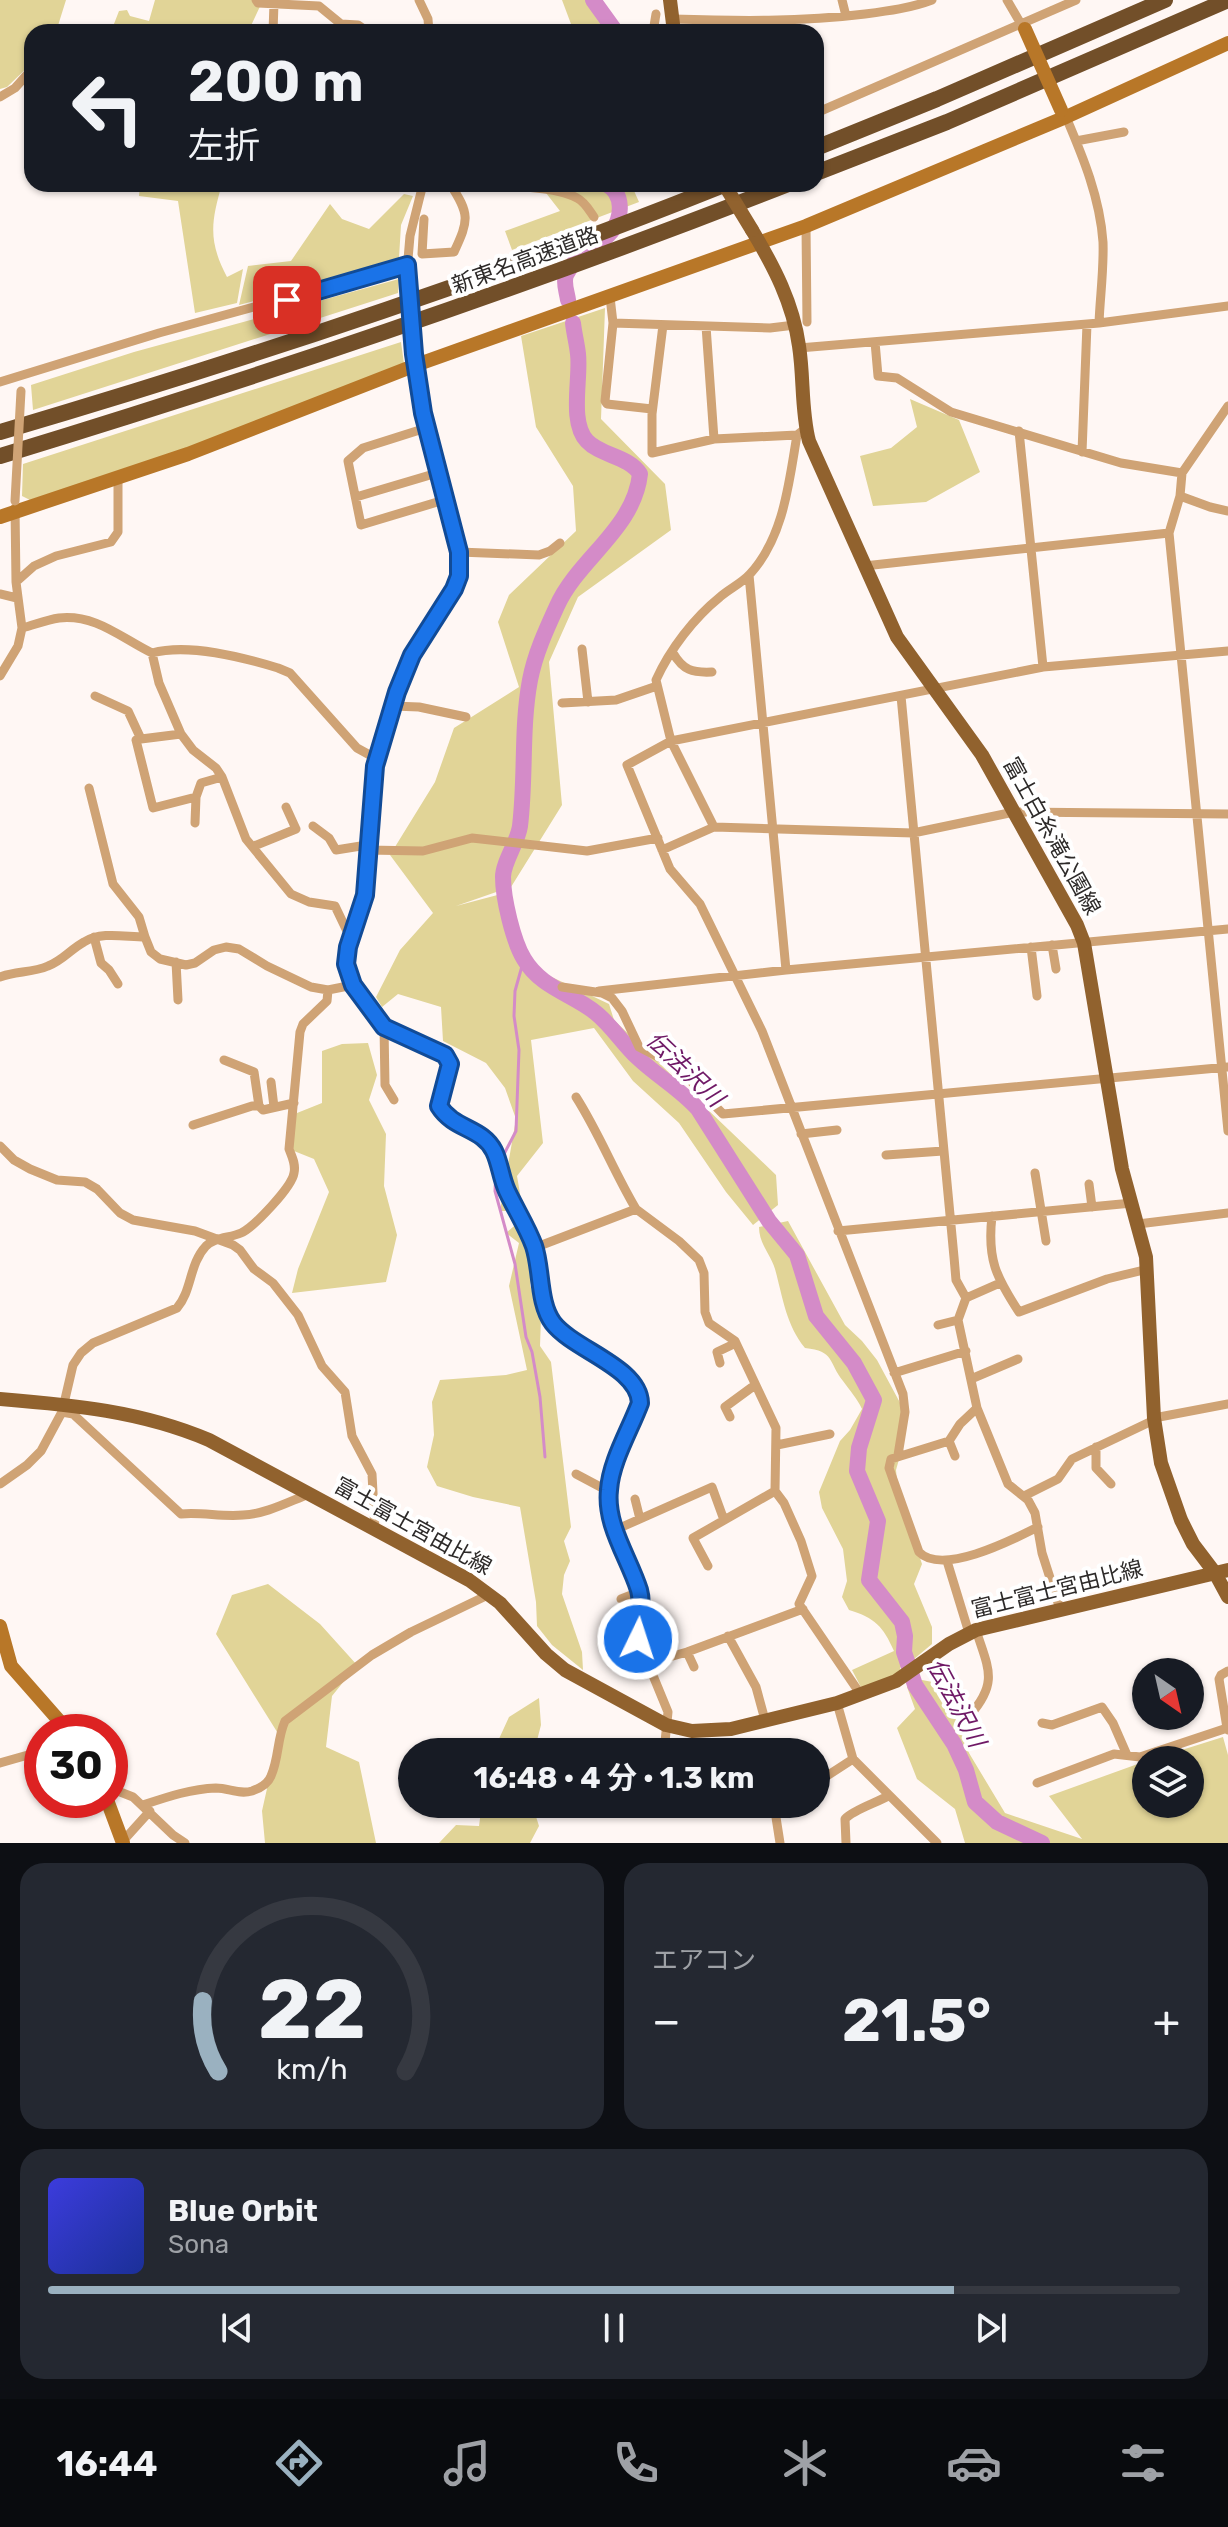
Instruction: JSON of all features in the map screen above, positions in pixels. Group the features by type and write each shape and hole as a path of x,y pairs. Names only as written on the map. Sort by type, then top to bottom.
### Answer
{"highway":[{"path":"824,145 1165,0"},
{"path":"824,170 947,122 1228,0"},
{"name":"新東名高速道路","path":"0,432 348,322 704,192"},
{"name":"新東名高速道路","path":"0,456 272,371 534,281 768,192"}],"main road":[{"path":"670,0 673,24"},
{"name":"富士白糸滝公園線","path":"730,192 801,324 802,432 897,637 982,755 1064,899 1084,943 1122,1169 1148,1269 1154,1419 1161,1463 1181,1520 1193,1544 1222,1571 1228,1597"},
{"name":"富士富士宮由比線","path":"0,1399 63,1408 112,1410 178,1427 209,1440 490,1594 565,1670 666,1725 692,1731 712,1731 837,1703 884,1688 972,1632 1222,1571"}],"street":[{"path":"256,0 258,3 319,3 341,24"},
{"path":"419,0 428,24"},
{"path":"842,0 846,16"},
{"path":"696,24 846,16 932,0"},
{"path":"1007,0 1023,27 1088,166 1103,246 1099,323"},
{"path":"824,110 1023,27 1076,0"},
{"path":"273,24 274,3"},
{"path":"654,24 656,14"},
{"path":"10,510 188,454 415,360 610,297 756,236 806,226 1228,43"},
{"path":"0,97 24,78"},
{"path":"1076,141 1124,132"},
{"path":"421,192 412,224 407,270 415,360 426,428 459,552 459,576 412,655 377,759 365,895 348,947 346,964 353,985 384,1027 445,1055 450,1064 439,1106 446,1118 489,1141 505,1188 534,1248 547,1313 555,1325 569,1339 626,1375 640,1393 640,1403 612,1474 608,1491 609,1511 639,1592 643,1611 637,1628 638,1639 668,1712 665,1738"},
{"path":"424,219 422,254 454,252 467,225 465,208 455,192"},
{"path":"551,192 579,199 594,217"},
{"path":"613,323 706,326 801,324 806,226"},
{"path":"0,382 159,333 407,270"},
{"path":"786,292 805,287"},
{"path":"610,297 613,323 605,401 607,404 652,409"},
{"path":"799,348 1099,323 1228,306"},
{"path":"1082,452 1087,324"},
{"path":"663,325 652,409 652,453 714,439 802,432 783,512 767,547 749,575 704,610 660,672 657,686 671,741 714,827"},
{"path":"706,326 714,439"},
{"path":"875,342 878,376 897,378 951,412 1121,463 1182,473"},
{"path":"0,676 18,646 22,628 10,510 22,376"},
{"path":"1228,406 1182,473 1180,496 1169,533 1228,1131"},
{"path":"426,428 363,448 348,461 361,525 444,500"},
{"path":"1019,431 1043,667"},
{"path":"356,497 437,473"},
{"path":"16,582 34,566 56,556 111,542 118,532 118,477"},
{"path":"1180,496 1228,511"},
{"path":"864,566 1169,533"},
{"path":"459,552 539,555 560,543"},
{"path":"749,575 786,970"},
{"path":"0,594 17,598"},
{"path":"22,628 55,619 85,618 152,653 186,649 278,668 290,673 357,748 377,759"},
{"path":"582,649 588,702"},
{"path":"898,1455 905,1412 903,1394 762,1031 700,904 670,869 627,765 671,741 1043,667 1228,651"},
{"path":"152,653 159,683 181,734 222,777 246,839 291,894 309,902 335,906 346,929 354,932"},
{"path":"673,653 686,670 712,672"},
{"path":"562,703 616,700 657,686"},
{"path":"95,696 128,711 141,739"},
{"path":"901,696 956,1280 966,1298"},
{"path":"393,706 419,707 466,717"},
{"path":"181,734 136,740 153,808 196,797"},
{"path":"195,823 196,797 201,783 222,777"},
{"path":"89,788 113,884 139,917 151,952 160,959 195,963 214,950 226,947 239,949 311,987 328,990 353,985"},
{"path":"254,846 296,829 286,807"},
{"path":"662,850 714,827 913,833 1014,812 1228,814"},
{"path":"313,826 329,838 336,850 423,851 456,841 482,839 587,851 658,838"},
{"path":"593,991 1228,929"},
{"path":"0,977 14,971 35,971 52,965 94,937 145,937"},
{"path":"94,937 101,963 118,984"},
{"path":"1052,945 1056,969"},
{"path":"1031,947 1037,996"},
{"path":"176,962 178,1000"},
{"path":"562,987 593,991 612,998 622,1011 639,1047 677,1069 723,1114 1224,1067"},
{"path":"0,1484 41,1451 63,1408 73,1365 81,1353 93,1343 177,1308 185,1300 195,1264 206,1247 254,1225 294,1177 295,1165 289,1149 303,1024 327,1001 328,990"},
{"path":"384,1027 385,1085 394,1100"},
{"path":"224,1060 254,1072 259,1106 263,1110 294,1103"},
{"path":"271,1082 274,1107"},
{"path":"576,1097 597,1130 610,1165 636,1209 699,1260 704,1273 705,1312 709,1323 714,1329 728,1334 736,1343 776,1428 775,1491 790,1516 812,1576 799,1604 861,1695"},
{"path":"193,1125 259,1106"},
{"path":"801,1134 837,1130"},
{"path":"0,1146 14,1160 30,1169 57,1180 85,1182 97,1189 120,1213 133,1220 195,1231 240,1250 254,1269 273,1283 289,1300 322,1366 345,1392 352,1436 372,1474 375,1530"},
{"path":"886,1155 943,1151"},
{"path":"1035,1173 1046,1241"},
{"path":"1089,1184 1092,1207"},
{"path":"838,1231 1132,1203"},
{"path":"534,1248 636,1209"},
{"path":"1138,1224 1228,1213"},
{"path":"992,1216 988,1245 1000,1283 1019,1312 1107,1279 1148,1269"},
{"path":"1000,1283 966,1298 958,1320 977,1408 1008,1484 1024,1496 1035,1513 1042,1553 1060,1609"},
{"path":"938,1325 958,1320"},
{"path":"720,1363 717,1352 736,1343"},
{"path":"894,1373 966,1351"},
{"path":"971,1379 1018,1359"},
{"path":"730,1417 725,1407 755,1385"},
{"path":"1024,1496 1058,1479 1072,1459 1154,1419 1228,1404"},
{"path":"63,1408 181,1514 245,1515 276,1508 309,1494"},
{"path":"977,1408 960,1424 949,1441 891,1459 889,1468 919,1552 926,1559 947,1561 1001,1546 1038,1527"},
{"path":"777,1445 830,1434"},
{"path":"949,1441 955,1456"},
{"path":"1096,1447 1096,1468 1111,1484"},
{"path":"576,1474 608,1491"},
{"path":"615,1530 712,1487 724,1520"},
{"path":"708,1566 693,1538 775,1491"},
{"path":"635,1499 640,1519"},
{"path":"947,1561 987,1666 989,1685 986,1696 970,1715"},
{"path":"621,1599 639,1592"},
{"path":"122,1842 146,1808 176,1794 221,1788 238,1793 264,1786 271,1777 279,1735 285,1721 372,1655 411,1632 490,1594"},
{"path":"648,1663 687,1652 803,1609"},
{"path":"0,1626 11,1666 53,1714"},
{"path":"728,1636 756,1687 765,1720"},
{"path":"687,1652 694,1667"},
{"path":"1037,1783 1114,1754 1140,1757 1228,1729 1219,1679 1228,1671"},
{"path":"837,1703 853,1759 937,1843"},
{"path":"1042,1723 1052,1725 1102,1707 1127,1755"},
{"path":"0,1763 24,1756"},
{"path":"830,1774 853,1759"},
{"path":"128,1795 185,1843"},
{"path":"846,1843 845,1819 850,1813 868,1808 888,1796"},
{"path":"113,1818 122,1842"},
{"path":"776,1818 780,1843"}],"shaded area":[{"path":"0,0 66,0 58,24 24,24 24,71 7,87 0,89"},
{"path":"155,0 263,0 252,24 114,24 119,11 127,10 130,16 149,21"},
{"path":"562,0 593,0 601,24 571,24"},
{"path":"139,192 220,192 215,210 214,242 227,277 243,269 237,303 195,313 178,201 139,196"},
{"path":"539,192 635,192 639,202 512,250 505,231 560,211 546,193"},
{"path":"404,194 413,196 401,225 399,258 384,267 239,305 248,266 291,261 330,204 342,219 369,229"},
{"path":"399,279 398,293 33,410 31,385 134,352"},
{"path":"605,308 601,419 665,484 671,530 578,597 549,662 562,805 511,887 456,906 505,893 522,963 609,1004 614,1020 776,1175 778,1205 753,1225 726,1192 679,1123 633,1081 594,1028 531,1040 543,1143 517,1176 523,1211 500,1211 516,1119 505,1088 486,1063 443,1041 441,1007 398,994 382,1007 376,997 400,950 433,913 390,855 435,782 454,728 519,687 498,622 509,595 576,531 573,486 536,427 521,336"},
{"path":"401,342 404,364 217,440 30,500 22,496 23,464"},
{"path":"910,399 959,420 980,472 926,502 873,506 860,456 891,448 917,427"},
{"path":"368,1043 377,1075 369,1100 386,1134 384,1186 397,1235 386,1282 292,1293 298,1269 329,1192 314,1159 289,1149 292,1115 322,1103 322,1051 342,1044"},
{"path":"520,1221 534,1263 530,1285 541,1318 540,1346 551,1362 571,1527 564,1541 570,1561 564,1575 562,1594 582,1652 583,1670 552,1645 537,1626 536,1602 520,1507 437,1486 427,1467 434,1435 432,1402 440,1380 506,1375 527,1370 509,1286 519,1243 506,1233"},
{"path":"788,1221 845,1325 877,1360 905,1412 903,1445 896,1470 898,1492 922,1564 914,1584 932,1627 932,1644 902,1669 900,1667 901,1672 862,1689 852,1670 894,1651 877,1624 849,1610 842,1597 847,1581 843,1549 822,1508 819,1492 840,1441 862,1409 830,1358 805,1348 789,1321 775,1269 759,1227"},
{"path":"268,1584 320,1624 357,1665 332,1696 326,1747 359,1762 376,1843 265,1843 262,1811 279,1735 216,1634 232,1595"},
{"path":"922,1680 943,1684 969,1753 1005,1813 1082,1839 1049,1796 1132,1766 1132,1818 1204,1818 1204,1746 1194,1746 1223,1737 1228,1755 1228,1843 965,1843 955,1809 917,1779 897,1728 915,1709 907,1687"},
{"path":"539,1698 541,1725 538,1738 499,1738 509,1717"},
{"path":"480,1818 536,1818 539,1826 530,1843 439,1843 456,1825 479,1826"}],"waterway":[{"name":"伝法沢川","path":"593,0 610,24"},
{"name":"伝法沢川","path":"568,300 565,281 570,268 606,238 618,220 620,206 615,192"},
{"name":"伝法沢川","path":"573,323 579,364 577,411 582,433 593,446 629,463 640,474 636,494 617,528 566,589 535,661 525,716 520,826 503,877 513,931 524,959 539,977 596,1013 638,1058 698,1109 769,1221 797,1255 816,1316 854,1363 874,1400 859,1448 857,1471 878,1521 869,1580 902,1622 904,1652 915,1685 954,1744 966,1770 975,1802 997,1822 1042,1843"},
{"path":"501,1160 516,1131 519,1050 514,1016 515,991 524,959"},
{"path":"496,1170 495,1191 515,1264 526,1337 532,1352 540,1397 545,1457"}],"route":[{"path":"287,300 407,265 414,354 423,413 459,552 459,576 412,655 397,692 375,766 365,895 348,947 346,964 353,985 384,1027 445,1055 450,1064 439,1106 446,1118 489,1141 505,1188 534,1248 547,1313 555,1325 569,1339 626,1375 640,1393 640,1403 608,1491 609,1511 643,1611 637,1628 638,1639"}]}
